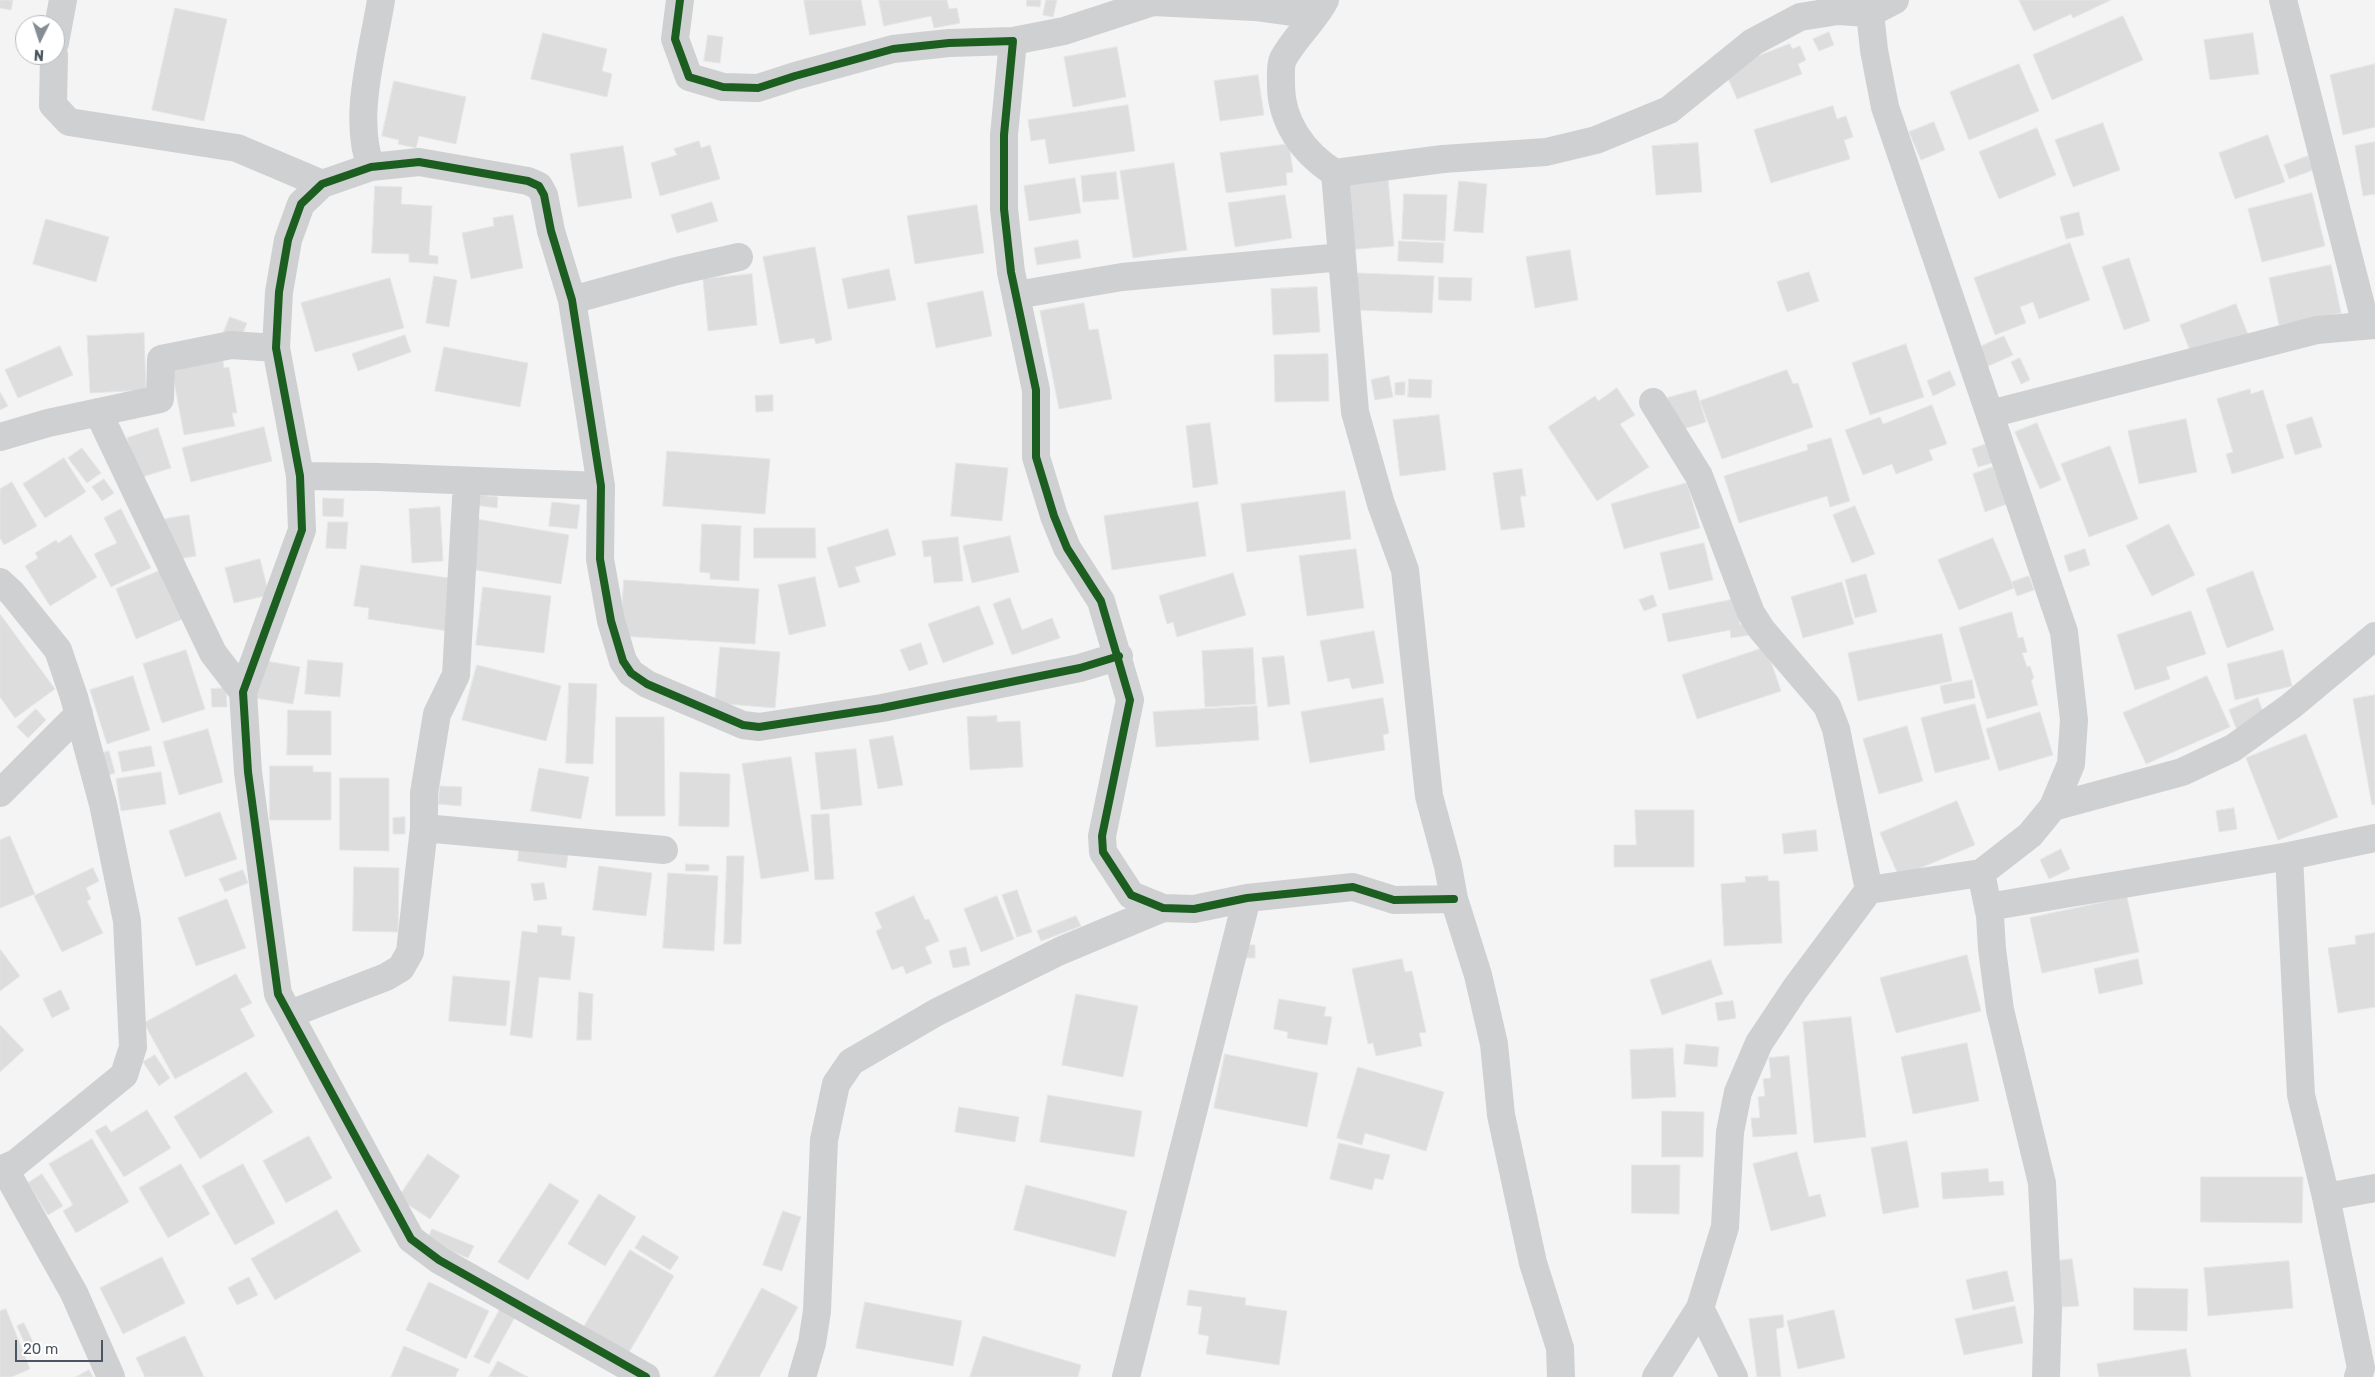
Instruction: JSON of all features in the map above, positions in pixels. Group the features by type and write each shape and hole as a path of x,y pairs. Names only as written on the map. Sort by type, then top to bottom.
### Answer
{"street":[{"path":"60,15 63,0"},
{"path":"371,167 365,138 364,106 382,0"},
{"path":"680,0 675,39 689,77 723,87 758,88 893,49 950,43 1013,41 1064,31 1153,2 1255,7 1319,7"},
{"path":"1319,7 1282,62 1281,92 1285,116 1296,137 1320,164 1335,173 1443,159 1546,152 1596,140 1669,110 1753,42 1800,17 1838,12 1870,13 1895,0"},
{"path":"1990,414 2317,330 2370,325 2284,0"},
{"path":"1656,1377 1700,1308 1725,1227 1730,1132 1738,1092 1759,1043 1795,989 1869,890 1981,873 2030,835 2052,807 2071,764 2074,720 2064,632 1885,107 1874,50 1870,13"},
{"path":"1013,41 1004,134 1004,209 1016,295 1036,390 1036,456 1066,548 1101,601 1119,656 1130,700 1104,827 1103,852 1131,895 1163,908 1194,909 1246,898 1353,887 1394,900 1454,899"},
{"path":"54,65 53,104 69,122 237,148 322,184"},
{"path":"646,1377 439,1260 411,1239 364,1150 342,1116 278,994 248,772 243,692 302,530 300,476 276,348 279,292 288,240 301,204 322,184 371,167 419,162 528,181 539,186 544,195 551,230 572,300 601,486 600,559 611,621 623,661 632,673 647,684 743,725 759,727 882,708 1080,668 1119,656"},
{"path":"1335,173 1356,412 1381,504 1405,570 1429,796 1448,866 1454,899 1478,975 1494,1044 1501,1115 1534,1263 1560,1348 1561,1377"},
{"path":"572,300 677,270 739,257"},
{"path":"1016,295 1122,277 1342,257"},
{"path":"0,436 48,422 160,399 161,359 231,345 276,348"},
{"path":"1653,402 1699,476 1751,613 1762,630 1827,706 1836,729 1869,890"},
{"path":"98,412 213,654 243,692"},
{"path":"300,476 378,477 601,486"},
{"path":"290,1014 386,977 401,968 410,952 424,828 424,793 437,714 456,675 467,482"},
{"path":"0,582 12,593 58,650 79,714 104,804 127,921 133,1047 124,1075 16,1163 2,1169 74,1293 112,1377"},
{"path":"2052,807 2182,772 2233,748 2291,706 2375,636"},
{"path":"0,793 79,714"},
{"path":"424,828 664,850"},
{"path":"1988,907 2289,856 2375,838"},
{"path":"2289,856 2301,1095 2365,1367"},
{"path":"1981,873 1988,907 2000,1010 2042,1183 2048,1309 2046,1377"},
{"path":"1126,1377 1246,898"},
{"path":"802,1377 812,1343 816,1311 824,1140 836,1084 852,1062 937,1012 1060,951 1163,908"},
{"path":"2326,1197 2375,1188"},
{"path":"1700,1308 1734,1377"}],"building":[{"path":"0,0 13,0 11,10 0,8"},
{"path":"804,0 861,0 866,25 810,35"},
{"path":"879,0 947,0 949,9 957,8 960,23 934,28 931,16 884,26"},
{"path":"1027,0 1041,0 1040,7 1027,6"},
{"path":"1046,0 1057,0 1053,17 1043,15"},
{"path":"2019,0 2111,0 2073,18 2071,14 2034,31"},
{"path":"175,8 227,19 204,121 152,110"},
{"path":"2123,16 2143,60 2052,100 2033,55"},
{"path":"1829,32 1834,45 1819,51 1813,39"},
{"path":"543,33 607,49 602,71 612,74 607,97 531,79"},
{"path":"2253,33 2259,74 2210,80 2204,40"},
{"path":"708,35 723,37 720,63 704,61"},
{"path":"1790,44 1792,49 1800,46 1806,60 1798,64 1802,74 1737,99 1724,69"},
{"path":"1117,47 1126,97 1073,107 1064,57"},
{"path":"2019,64 2039,111 1969,140 1950,92"},
{"path":"2375,64 2375,127 2343,135 2330,75"},
{"path":"1258,75 1264,115 1220,121 1214,81"},
{"path":"394,81 466,97 456,144 419,136 416,148 398,144 399,140 382,136"},
{"path":"1128,105 1135,151 1049,164 1045,139 1031,141 1028,120"},
{"path":"1833,106 1837,119 1846,116 1853,137 1844,140 1850,159 1771,183 1754,130"},
{"path":"1934,122 1945,150 1921,160 1909,132"},
{"path":"2103,123 2120,170 2073,187 2055,140"},
{"path":"2037,128 2056,175 1999,199 1979,152"},
{"path":"2268,135 2285,182 2235,199 2219,153"},
{"path":"699,141 701,148 710,145 720,179 660,196 651,163 677,155 674,149"},
{"path":"2375,142 2375,194 2363,196 2355,146"},
{"path":"1698,143 1702,192 1656,195 1652,146"},
{"path":"1289,144 1293,172 1286,173 1287,185 1226,193 1220,153"},
{"path":"623,146 632,198 578,207 570,154"},
{"path":"2308,156 2313,170 2289,179 2284,165"},
{"path":"1174,163 1187,250 1133,258 1120,171"},
{"path":"1116,172 1119,199 1083,202 1081,176"},
{"path":"1075,178 1081,213 1029,221 1024,186"},
{"path":"1388,178 1394,246 1346,250 1339,182"},
{"path":"1459,181 1487,184 1483,233 1454,231"},
{"path":"375,186 402,187 401,204 432,206 429,255 438,256 438,264 409,262 409,254 372,253"},
{"path":"2312,193 2325,246 2262,262 2248,209"},
{"path":"1404,194 1447,195 1445,241 1402,239"},
{"path":"1285,195 1292,238 1235,247 1228,203"},
{"path":"712,202 718,221 677,233 671,215"},
{"path":"977,205 984,253 915,264 907,216"},
{"path":"2079,212 2084,235 2066,239 2060,217"},
{"path":"513,215 523,268 471,279 462,233 494,226 493,218"},
{"path":"46,219 109,237 96,282 33,264"},
{"path":"1078,240 1081,258 1037,265 1034,248"},
{"path":"1399,241 1444,243 1443,263 1398,261"},
{"path":"2070,243 2090,300 2039,319 2033,302 2020,307 2026,323 1995,335 1974,278"},
{"path":"815,247 832,340 816,344 814,338 780,344 763,257"},
{"path":"1570,250 1578,300 1535,308 1526,257"},
{"path":"2129,258 2150,321 2124,330 2102,267"},
{"path":"2331,265 2341,313 2279,325 2269,278"},
{"path":"889,269 896,300 848,309 842,279"},
{"path":"1809,272 1819,301 1787,312 1777,282"},
{"path":"1358,273 1434,276 1432,313 1356,310"},
{"path":"752,274 757,325 708,331 703,279"},
{"path":"434,276 457,280 449,327 426,323"},
{"path":"1439,277 1472,278 1471,301 1439,300"},
{"path":"390,278 404,328 315,352 301,303"},
{"path":"1317,287 1320,332 1273,335 1271,289"},
{"path":"983,291 992,336 936,348 927,303"},
{"path":"1084,303 1089,330 1098,329 1112,399 1059,409 1040,311"},
{"path":"2236,304 2249,337 2193,358 2180,325"},
{"path":"230,317 247,323 239,343 222,336"},
{"path":"144,333 146,390 90,393 87,336"},
{"path":"405,335 411,352 358,371 352,354"},
{"path":"2004,336 2013,355 1986,367 1977,348"},
{"path":"1906,344 1924,397 1870,415 1852,363"},
{"path":"60,346 73,375 18,398 5,370"},
{"path":"444,347 528,363 520,407 435,391"},
{"path":"1328,354 1329,401 1275,402 1274,355"},
{"path":"222,355 224,368 229,367 237,413 232,413 235,426 184,435 171,365"},
{"path":"2020,358 2030,380 2021,384 2011,362"},
{"path":"1787,370 1793,384 1798,383 1813,427 1722,459 1700,401"},
{"path":"1950,371 1956,385 1933,396 1927,381"},
{"path":"1389,376 1393,397 1375,400 1371,380"},
{"path":"1409,379 1432,380 1431,398 1408,397"},
{"path":"1405,382 1405,395 1395,395 1395,383"},
{"path":"1617,388 1635,415 1620,424 1649,467 1597,501 1548,427 1595,396 1598,401"},
{"path":"2250,389 2251,394 2263,390 2284,458 2232,474 2226,454 2233,452 2217,399"},
{"path":"1696,390 1706,422 1677,431 1667,398"},
{"path":"0,392 8,406 0,410"},
{"path":"773,395 773,411 756,412 755,396"},
{"path":"1932,405 1947,444 1929,450 1933,460 1896,474 1892,464 1863,475 1845,430 1880,417 1883,424"},
{"path":"1439,415 1446,470 1400,476 1393,420"},
{"path":"2312,417 2322,447 2295,455 2286,425"},
{"path":"2186,419 2197,472 2139,484 2128,431"},
{"path":"1210,423 1218,484 1193,488 1186,426"},
{"path":"2037,423 2061,480 2040,489 2015,432"},
{"path":"264,427 272,461 191,482 182,448"},
{"path":"158,428 171,468 139,478 127,438"},
{"path":"1831,438 1850,501 1830,507 1827,496 1739,523 1724,476 1808,450 1807,445"},
{"path":"1989,443 1995,462 1978,467 1972,449"},
{"path":"2110,446 2138,519 2089,537 2061,464"},
{"path":"82,448 101,473 87,483 68,458"},
{"path":"667,451 770,459 765,514 663,506"},
{"path":"64,458 86,492 45,518 23,484"},
{"path":"956,463 1008,468 1002,521 951,516"},
{"path":"1993,467 2007,504 1985,512 1973,474"},
{"path":"1522,469 1526,496 1520,496 1525,527 1501,530 1493,473"},
{"path":"104,479 114,493 102,501 92,487"},
{"path":"12,482 37,526 4,545 0,538 0,489"},
{"path":"1687,483 1700,528 1624,549 1611,504"},
{"path":"1345,491 1351,539 1247,552 1241,504"},
{"path":"476,495 498,497 497,508 475,505"},
{"path":"323,498 344,499 343,517 323,516"},
{"path":"552,502 580,505 577,529 549,526"},
{"path":"1198,502 1206,556 1112,570 1104,516"},
{"path":"1855,506 1875,554 1852,563 1833,515"},
{"path":"440,507 443,561 412,563 409,509"},
{"path":"121,509 151,568 111,587 94,554 117,543 104,518"},
{"path":"189,515 196,556 172,560 165,519"},
{"path":"471,518 569,535 561,584 463,568"},
{"path":"328,522 348,522 346,549 326,548"},
{"path":"702,524 741,526 739,581 710,579 710,573 700,572"},
{"path":"2169,524 2195,575 2152,596 2126,546"},
{"path":"754,528 815,528 816,558 754,558"},
{"path":"888,529 896,555 855,567 860,582 839,588 827,548"},
{"path":"71,535 97,577 50,606 25,566 38,558 35,553 56,540 58,543"},
{"path":"1010,536 1019,572 972,583 963,546"},
{"path":"958,537 963,581 934,583 931,556 924,557 922,541"},
{"path":"1993,538 2014,588 1959,610 1938,560"},
{"path":"1704,543 1713,580 1669,590 1660,553"},
{"path":"1356,549 1364,608 1307,616 1299,556"},
{"path":"2085,549 2090,565 2069,572 2064,556"},
{"path":"260,559 269,595 234,603 225,568"},
{"path":"361,565 455,579 447,631 368,619 369,608 354,606"},
{"path":"164,569 185,618 136,639 116,589"},
{"path":"2253,571 2274,630 2227,648 2206,589"},
{"path":"1233,573 1246,615 1177,637 1173,622 1167,624 1159,596"},
{"path":"1866,574 1877,612 1855,618 1845,580"},
{"path":"2029,576 2034,590 2017,596 2012,582"},
{"path":"815,577 826,626 789,635 778,585"},
{"path":"624,580 759,589 755,644 620,636"},
{"path":"1842,582 1854,624 1803,638 1791,597"},
{"path":"483,587 551,596 544,653 476,645"},
{"path":"1653,595 1657,606 1644,611 1639,600"},
{"path":"1010,598 1022,630 1052,618 1060,638 1012,655 993,604"},
{"path":"1735,599 1740,625 1748,623 1750,635 1731,638 1730,630 1668,642 1662,614"},
{"path":"979,606 994,644 943,663 928,624"},
{"path":"2191,611 2206,654 2166,667 2170,679 2135,690 2117,635"},
{"path":"2012,612 2018,638 2023,637 2027,652 2022,653 2027,667 2030,666 2034,678 2031,680 2038,705 1987,719 1959,628"},
{"path":"0,614 55,689 15,718 0,697"},
{"path":"1374,631 1384,683 1352,689 1349,678 1328,682 1320,641"},
{"path":"1942,634 1952,681 1858,701 1848,653"},
{"path":"921,643 928,664 909,671 900,650"},
{"path":"720,647 780,652 775,708 715,703"},
{"path":"1766,647 1781,691 1697,719 1682,675"},
{"path":"1253,648 1256,704 1205,707 1202,651"},
{"path":"186,650 205,709 162,723 143,664"},
{"path":"2283,650 2292,686 2235,700 2227,664"},
{"path":"1284,656 1290,704 1268,707 1262,658"},
{"path":"261,660 300,667 293,704 255,698"},
{"path":"308,660 343,663 340,697 305,694"},
{"path":"477,665 561,686 546,741 462,720"},
{"path":"133,676 150,730 107,744 90,690"},
{"path":"2207,676 2230,727 2146,764 2123,713"},
{"path":"1972,680 1975,698 1944,704 1940,686"},
{"path":"569,683 597,684 593,764 566,763"},
{"path":"226,688 227,707 212,707 211,689"},
{"path":"2375,695 2375,804 2372,805 2353,699"},
{"path":"1383,698 1389,733 1383,735 1385,750 1310,763 1301,712"},
{"path":"2258,698 2265,717 2236,728 2229,710"},
{"path":"1975,704 1990,759 1935,773 1921,718"},
{"path":"1257,706 1259,740 1156,747 1153,712"},
{"path":"36,709 46,720 28,738 17,727"},
{"path":"288,710 331,711 331,755 287,755"},
{"path":"2040,712 2053,755 1999,771 1986,729"},
{"path":"997,716 997,722 1020,721 1023,767 970,770 967,717"},
{"path":"616,717 664,717 665,816 616,816"},
{"path":"1907,726 1923,781 1879,794 1863,739"},
{"path":"208,729 223,782 179,795 163,742"},
{"path":"2306,734 2338,817 2278,840 2246,758"},
{"path":"893,736 903,785 878,789 869,740"},
{"path":"151,746 155,766 122,772 118,752"},
{"path":"856,749 862,805 821,810 815,753"},
{"path":"109,751 115,773 101,778 94,756"},
{"path":"791,757 809,871 761,879 742,764"},
{"path":"270,766 313,766 313,772 331,772 331,820 270,820"},
{"path":"539,768 589,777 581,819 531,811"},
{"path":"161,772 166,804 121,811 116,779"},
{"path":"680,772 730,774 729,827 679,826"},
{"path":"340,778 389,778 389,851 340,850"},
{"path":"440,786 462,787 461,806 438,804"},
{"path":"1957,801 1975,845 1899,877 1880,833"},
{"path":"2234,808 2237,829 2219,832 2216,811"},
{"path":"1635,810 1694,810 1694,867 1614,867 1614,845 1636,845"},
{"path":"220,812 237,859 185,877 169,831"},
{"path":"829,814 834,879 815,880 811,815"},
{"path":"405,817 405,834 393,834 393,818"},
{"path":"1816,830 1818,851 1784,854 1782,834"},
{"path":"10,836 35,894 0,908 0,840"},
{"path":"520,842 569,849 566,868 518,861"},
{"path":"2061,849 2070,869 2049,879 2040,860"},
{"path":"727,856 744,856 741,944 724,944"},
{"path":"686,864 709,865 709,871 686,871"},
{"path":"599,866 652,873 646,916 593,910"},
{"path":"354,867 399,868 398,932 353,931"},
{"path":"93,868 99,881 86,888 91,899 87,901 103,933 62,952 34,896"},
{"path":"243,870 248,883 225,892 219,879"},
{"path":"668,873 718,876 714,951 663,948"},
{"path":"1768,876 1768,881 1779,881 1782,943 1724,946 1721,884 1746,882 1745,877"},
{"path":"544,883 547,899 534,901 531,884"},
{"path":"1017,890 1032,932 1017,937 1002,895"},
{"path":"914,896 925,920 929,919 939,941 925,947 932,963 906,974 903,966 892,970 876,931 882,928 875,913"},
{"path":"997,896 1014,939 981,952 964,909"},
{"path":"2127,897 2139,952 2042,973 2030,918"},
{"path":"227,899 246,948 196,966 178,918"},
{"path":"1076,916 1081,926 1041,941 1037,931"},
{"path":"538,925 562,927 561,935 575,937 570,980 539,977 532,1038 510,1035 522,931 537,933"},
{"path":"2375,933 2375,1007 2338,1013 2328,948 2356,944 2355,936"},
{"path":"1246,945 1255,945 1255,958 1245,958"},
{"path":"966,947 970,965 953,968 949,951"},
{"path":"0,949 20,976 0,991"},
{"path":"1967,955 1981,1011 1896,1033 1880,978"},
{"path":"1402,959 1405,972 1412,971 1426,1032 1419,1033 1422,1046 1376,1056 1373,1043 1368,1044 1352,969"},
{"path":"2138,959 2143,984 2099,994 2094,969"},
{"path":"1711,960 1723,994 1662,1015 1650,980"},
{"path":"236,974 252,1003 240,1009 255,1036 175,1079 144,1023"},
{"path":"453,976 510,981 506,1026 449,1021"},
{"path":"61,990 70,1009 52,1018 43,999"},
{"path":"579,992 593,994 591,1040 577,1040"},
{"path":"1076,994 1138,1006 1123,1077 1062,1065"},
{"path":"1279,999 1326,1007 1324,1016 1332,1017 1327,1045 1287,1038 1288,1032 1274,1029"},
{"path":"1733,1001 1736,1018 1718,1021 1715,1003"},
{"path":"1851,1017 1866,1137 1814,1143 1803,1022"},
{"path":"0,1025 24,1050 0,1072"},
{"path":"1967,1043 1979,1101 1913,1114 1901,1057"},
{"path":"1686,1044 1719,1047 1717,1067 1684,1064"},
{"path":"1673,1048 1676,1097 1632,1099 1630,1050"},
{"path":"1225,1054 1318,1073 1307,1127 1214,1108"},
{"path":"155,1055 170,1078 159,1086 143,1062"},
{"path":"1789,1056 1797,1134 1753,1137 1751,1118 1760,1118 1758,1097 1765,1096 1763,1079 1771,1078 1769,1058"},
{"path":"1358,1067 1444,1092 1426,1151 1365,1133 1362,1145 1337,1138"},
{"path":"246,1072 273,1112 200,1159 174,1117"},
{"path":"1048,1095 1142,1111 1134,1157 1040,1142"},
{"path":"959,1107 1019,1117 1015,1142 955,1132"},
{"path":"147,1110 171,1148 124,1177 95,1131 106,1125 111,1132"},
{"path":"1662,1111 1704,1112 1703,1157 1662,1157"},
{"path":"309,1136 332,1178 286,1203 263,1161"},
{"path":"92,1139 129,1202 76,1233 63,1211 73,1205 49,1164"},
{"path":"1907,1141 1919,1207 1883,1214 1871,1148"},
{"path":"1339,1143 1390,1155 1383,1180 1375,1178 1372,1190 1330,1179"},
{"path":"1797,1152 1809,1197 1820,1194 1826,1216 1771,1231 1753,1164"},
{"path":"428,1154 460,1176 430,1219 398,1198"},
{"path":"181,1164 210,1214 168,1238 139,1188"},
{"path":"243,1164 275,1223 235,1245 202,1186"},
{"path":"1632,1165 1680,1165 1679,1214 1632,1213"},
{"path":"1988,1169 1989,1182 2003,1181 2004,1195 1943,1199 1941,1173"},
{"path":"42,1174 63,1206 48,1215 28,1183"},
{"path":"2201,1177 2303,1177 2302,1223 2201,1222"},
{"path":"550,1183 579,1201 528,1280 498,1262"},
{"path":"1026,1185 1127,1211 1115,1257 1014,1230"},
{"path":"599,1194 636,1217 605,1266 568,1244"},
{"path":"337,1210 361,1251 275,1300 251,1259"},
{"path":"783,1211 801,1217 782,1271 763,1265"},
{"path":"432,1229 474,1246 468,1258 427,1241"},
{"path":"643,1235 679,1257 670,1270 635,1248"},
{"path":"630,1250 674,1276 625,1359 580,1333"},
{"path":"162,1257 185,1303 123,1334 100,1288"},
{"path":"2072,1259 2079,1306 2062,1307 2056,1261"},
{"path":"2289,1261 2293,1308 2208,1316 2204,1268"},
{"path":"2007,1271 2014,1301 1973,1310 1966,1280"},
{"path":"249,1277 258,1295 237,1305 228,1288"},
{"path":"429,1282 489,1311 466,1359 406,1330"},
{"path":"762,1288 798,1307 759,1377 714,1377"},
{"path":"2134,1288 2188,1289 2187,1331 2134,1330"},
{"path":"1189,1290 1246,1298 1245,1305 1287,1311 1279,1365 1206,1354 1209,1336 1198,1334 1202,1307 1187,1305"},
{"path":"865,1302 962,1321 953,1366 856,1348"},
{"path":"2015,1306 2023,1343 1964,1355 1955,1319"},
{"path":"6,1309 30,1369 11,1377 0,1377 0,1311"},
{"path":"500,1309 515,1317 489,1364 474,1357"},
{"path":"1834,1310 1845,1358 1798,1369 1787,1321"},
{"path":"1783,1315 1784,1327 1776,1329 1781,1377 1757,1377 1749,1319"},
{"path":"24,1323 33,1342 26,1346 17,1326"},
{"path":"185,1336 204,1377 145,1377 136,1358"},
{"path":"983,1336 1081,1365 1078,1377 970,1377"},
{"path":"404,1346 459,1369 455,1377 391,1377"},
{"path":"2186,1349 2191,1377 2099,1377 2097,1364"},
{"path":"498,1361 528,1377 489,1377"},
{"path":"89,1370 93,1377 76,1377"}],"cycle path":[{"path":"680,0 675,39 689,77 723,87 758,88 893,49 949,43 1013,41 1004,135 1004,209 1011,272 1036,390 1036,457 1054,516 1067,548 1101,601 1130,700 1102,836 1103,852 1131,895 1163,908 1194,909 1247,898 1353,887 1394,900 1454,899"},
{"path":"646,1377 439,1260 411,1239 278,994 248,772 243,692 302,530 300,476 276,348 279,292 288,240 301,204 322,184 371,167 419,162 528,181 539,186 544,195 551,231 572,300 601,486 600,559 611,621 623,661 631,673 647,684 743,725 759,727 882,708 1080,668 1119,656"}]}
